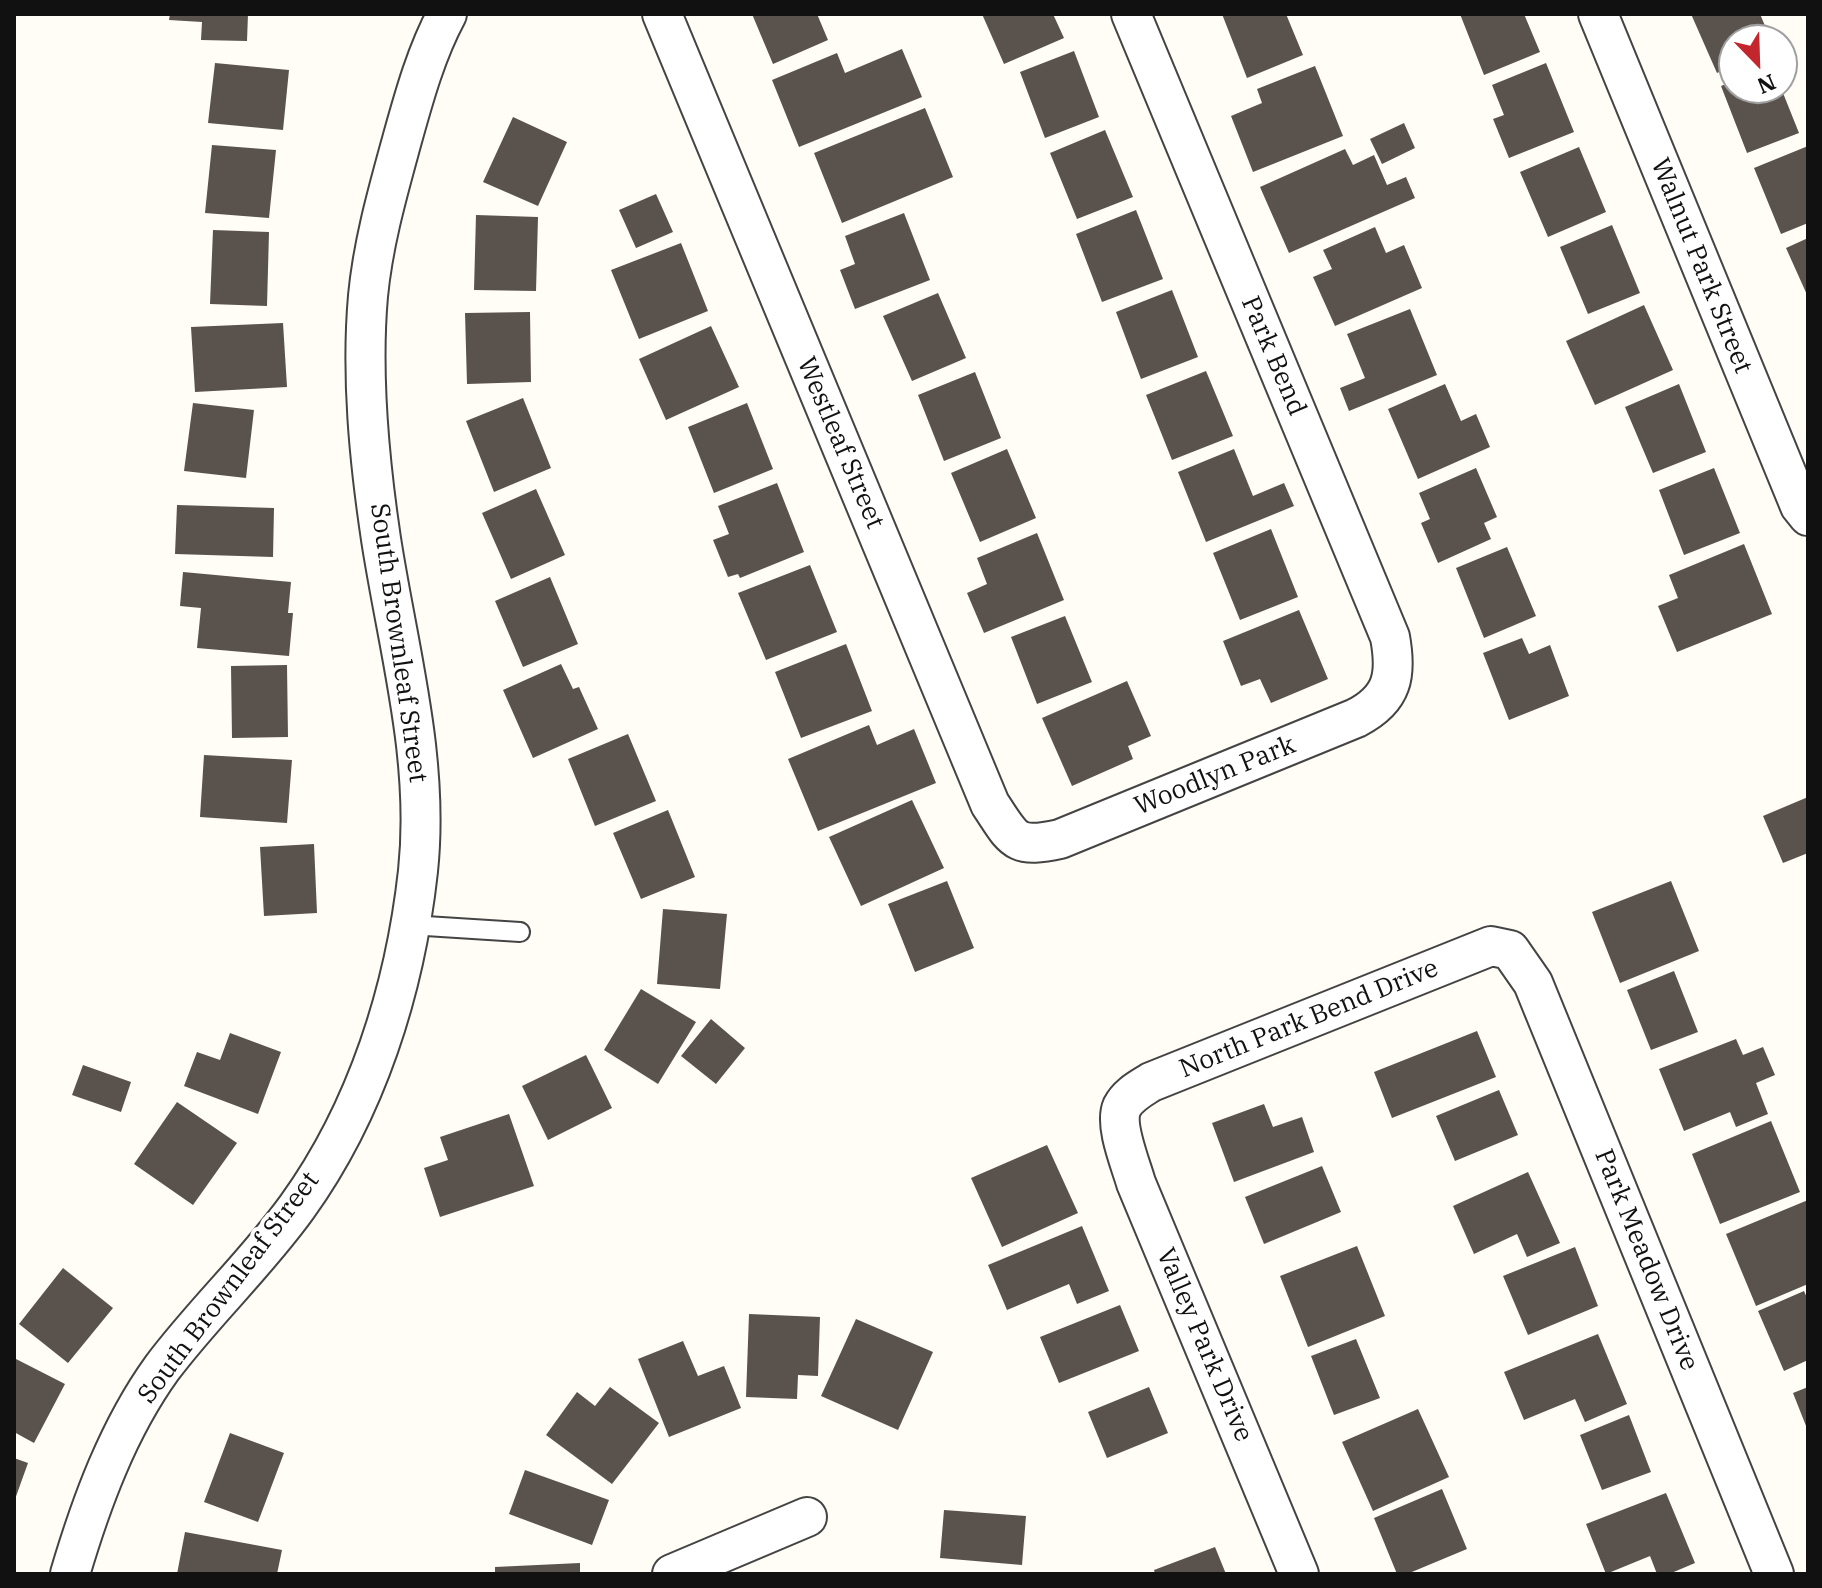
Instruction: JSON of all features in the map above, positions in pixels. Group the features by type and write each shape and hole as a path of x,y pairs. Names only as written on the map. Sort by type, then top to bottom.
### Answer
{"street":[{"name":"South Brownleaf Street","path":"70,1574 88,1515 125,1430 161,1370 297,1207 335,1145 366,1079 391,1010 410,925 418,867 420,795 415,723 381,538 369,435 366,386 368,295 382,214 415,93 447,14"},
{"name":"Westleaf Street","path":"662,14 990,804 1012,837 1023,843 1043,843"},
{"name":"Park Bend","path":"1131,14 1390,637 1395,665 1382,699"},
{"name":"Walnut Park Street","path":"1598,14 1800,506 1808,516"},
{"name":"Woodlyn Park","path":"1043,843 1060,839 1356,718 1373,709 1382,699"},
{"name":"North Park Bend Drive","path":"1120,1113 1132,1094 1151,1082 1491,946 1510,950"},
{"name":"Park Meadow Drive","path":"1510,950 1533,983 1774,1574"},
{"name":"Valley Park Drive","path":"1120,1113 1123,1140 1136,1183 1299,1574"},
{"path":"672,1574 807,1517"}],"lane":[{"path":"410,925 520,932"}],"building":[{"path":"170,14 248,14 247,41 201,40 202,22 169,20"},
{"path":"752,14 817,14 828,40 773,64"},
{"path":"982,14 1053,14 1064,38 1004,64"},
{"path":"1222,14 1286,14 1303,55 1247,78"},
{"path":"1460,14 1524,14 1540,52 1484,75"},
{"path":"1691,14 1760,14 1764,24 1718,24 1717,73"},
{"path":"902,49 922,97 799,147 772,80 837,53 845,73"},
{"path":"1074,51 1099,117 1045,138 1020,72"},
{"path":"215,63 289,70 283,130 208,123"},
{"path":"1546,63 1574,132 1509,158 1493,119 1504,115 1492,85"},
{"path":"1315,66 1343,136 1253,172 1231,116 1262,103 1257,89"},
{"path":"1728,104 1787,104 1799,133 1747,153"},
{"path":"925,108 953,177 842,223 814,153"},
{"path":"513,117 567,142 538,206 483,182"},
{"path":"1404,123 1415,148 1382,164 1370,139"},
{"path":"1105,130 1133,197 1077,219 1050,153"},
{"path":"212,145 276,150 269,218 205,213"},
{"path":"1808,146 1808,223 1781,234 1754,168"},
{"path":"1579,147 1606,212 1548,237 1520,172"},
{"path":"1345,149 1353,165 1374,155 1387,185 1406,177 1415,198 1289,253 1260,187"},
{"path":"656,194 673,232 636,248 619,210"},
{"path":"1136,210 1163,279 1102,302 1076,234"},
{"path":"904,213 930,280 855,309 840,270 855,264 845,236"},
{"path":"476,215 538,217 536,291 474,290"},
{"path":"1612,225 1640,293 1588,314 1560,247"},
{"path":"1375,227 1386,253 1404,245 1422,288 1335,326 1313,277 1332,269 1323,250"},
{"path":"213,230 269,232 267,306 210,304"},
{"path":"1808,238 1808,297 1786,248"},
{"path":"681,243 708,311 639,339 611,270"},
{"path":"1172,290 1198,357 1141,379 1116,312"},
{"path":"938,293 966,358 912,381 883,316"},
{"path":"1644,305 1673,370 1595,405 1566,341"},
{"path":"1410,309 1437,375 1349,411 1340,388 1365,378 1347,334"},
{"path":"530,312 531,382 467,384 465,313"},
{"path":"283,323 287,387 195,392 191,327"},
{"path":"711,326 739,387 666,420 639,359"},
{"path":"1206,371 1233,436 1172,460 1146,395"},
{"path":"975,372 1001,438 944,461 918,395"},
{"path":"1445,384 1461,421 1476,414 1490,447 1418,479 1388,409"},
{"path":"1679,384 1706,452 1653,473 1625,407"},
{"path":"523,398 551,468 494,492 466,421"},
{"path":"193,403 254,410 246,478 184,471"},
{"path":"747,403 773,469 714,493 688,427"},
{"path":"1007,449 1036,518 980,542 951,473"},
{"path":"1234,449 1253,496 1284,483 1294,506 1206,542 1178,472"},
{"path":"1476,468 1497,517 1484,523 1491,539 1438,563 1421,523 1430,519 1419,493"},
{"path":"1714,468 1740,533 1684,555 1659,490"},
{"path":"777,483 804,552 740,578 738,574 728,577 713,540 729,534 718,506"},
{"path":"536,489 565,555 511,579 482,513"},
{"path":"177,505 274,508 273,557 175,554"},
{"path":"1271,529 1298,597 1240,620 1213,553"},
{"path":"1037,533 1064,600 984,633 967,593 987,584 977,558"},
{"path":"1744,544 1772,614 1677,652 1658,606 1678,598 1669,575"},
{"path":"1507,547 1536,616 1484,638 1456,568"},
{"path":"810,565 837,632 766,660 738,593"},
{"path":"183,572 291,582 288,613 293,613 289,656 197,648 201,608 180,606"},
{"path":"550,577 578,644 523,667 495,601"},
{"path":"1299,610 1328,679 1271,703 1260,679 1241,686 1223,641"},
{"path":"1065,616 1092,682 1037,704 1011,637"},
{"path":"1522,638 1529,654 1550,645 1569,696 1509,720 1483,653"},
{"path":"846,644 872,711 801,738 775,672"},
{"path":"561,664 573,689 579,687 598,729 533,758 503,690"},
{"path":"287,665 288,737 232,738 231,666"},
{"path":"1127,681 1151,736 1128,746 1133,759 1072,786 1042,718"},
{"path":"869,725 877,745 914,729 936,783 818,831 788,759"},
{"path":"628,734 656,801 595,826 568,759"},
{"path":"204,755 292,760 287,823 200,817"},
{"path":"1808,797 1808,853 1783,863 1763,816"},
{"path":"912,800 944,868 861,906 829,837"},
{"path":"668,810 695,877 641,899 613,833"},
{"path":"314,844 317,913 264,916 260,847"},
{"path":"947,881 974,948 915,972 888,904"},
{"path":"1671,881 1699,951 1620,983 1592,912"},
{"path":"663,909 727,914 720,989 657,984"},
{"path":"1674,971 1698,1032 1651,1050 1627,990"},
{"path":"641,989 696,1022 658,1084 604,1050"},
{"path":"711,1019 745,1048 716,1084 681,1056"},
{"path":"1477,1031 1496,1077 1392,1118 1374,1072"},
{"path":"230,1033 281,1052 258,1114 184,1086 197,1052 220,1060"},
{"path":"1736,1039 1743,1055 1763,1047 1775,1075 1756,1083 1768,1114 1736,1127 1730,1112 1684,1131 1659,1069"},
{"path":"586,1055 612,1108 548,1140 522,1086"},
{"path":"83,1065 131,1082 121,1112 72,1095"},
{"path":"1499,1090 1518,1135 1455,1161 1436,1116"},
{"path":"177,1102 237,1143 193,1205 134,1164"},
{"path":"1264,1104 1273,1127 1302,1117 1314,1152 1234,1182 1212,1123"},
{"path":"509,1114 534,1186 440,1217 424,1168 448,1160 440,1137"},
{"path":"1771,1121 1800,1192 1720,1224 1692,1154"},
{"path":"1047,1145 1078,1213 1002,1247 971,1178"},
{"path":"1322,1166 1341,1212 1264,1244 1245,1197"},
{"path":"1528,1172 1560,1243 1527,1257 1517,1234 1474,1254 1453,1206"},
{"path":"1808,1200 1808,1284 1756,1306 1726,1234"},
{"path":"1082,1226 1109,1291 1077,1304 1069,1284 1007,1310 988,1265"},
{"path":"1357,1246 1385,1316 1308,1347 1280,1276"},
{"path":"1575,1247 1598,1306 1528,1335 1503,1276"},
{"path":"63,1268 113,1308 68,1363 19,1324"},
{"path":"1804,1291 1808,1300 1808,1360 1784,1371 1758,1311"},
{"path":"1120,1305 1139,1351 1059,1383 1040,1337"},
{"path":"749,1314 820,1317 818,1376 798,1375 797,1399 746,1397"},
{"path":"856,1319 933,1352 898,1430 821,1396"},
{"path":"1598,1334 1627,1404 1585,1422 1575,1399 1524,1420 1504,1372"},
{"path":"1356,1339 1380,1398 1334,1415 1311,1356"},
{"path":"683,1341 698,1376 724,1366 741,1408 669,1437 638,1359"},
{"path":"16,1359 65,1384 34,1443 14,1432"},
{"path":"610,1387 659,1423 612,1484 546,1435 577,1392 595,1406"},
{"path":"1149,1387 1168,1433 1107,1458 1088,1412"},
{"path":"1808,1387 1808,1431 1793,1393"},
{"path":"1418,1409 1449,1477 1373,1511 1342,1442"},
{"path":"1629,1415 1651,1472 1602,1490 1580,1435"},
{"path":"230,1433 284,1453 258,1522 204,1502"},
{"path":"14,1458 28,1463 14,1502"},
{"path":"525,1470 609,1500 592,1545 509,1514"},
{"path":"1442,1489 1467,1549 1407,1574 1397,1574 1374,1518"},
{"path":"1666,1493 1695,1563 1669,1574 1657,1574 1650,1556 1606,1574 1586,1524"},
{"path":"944,1510 1026,1516 1022,1565 940,1558"},
{"path":"185,1532 282,1550 277,1574 177,1574"},
{"path":"1215,1547 1226,1574 1155,1574 1154,1570"},
{"path":"580,1563 580,1574 495,1574 495,1567"}]}
